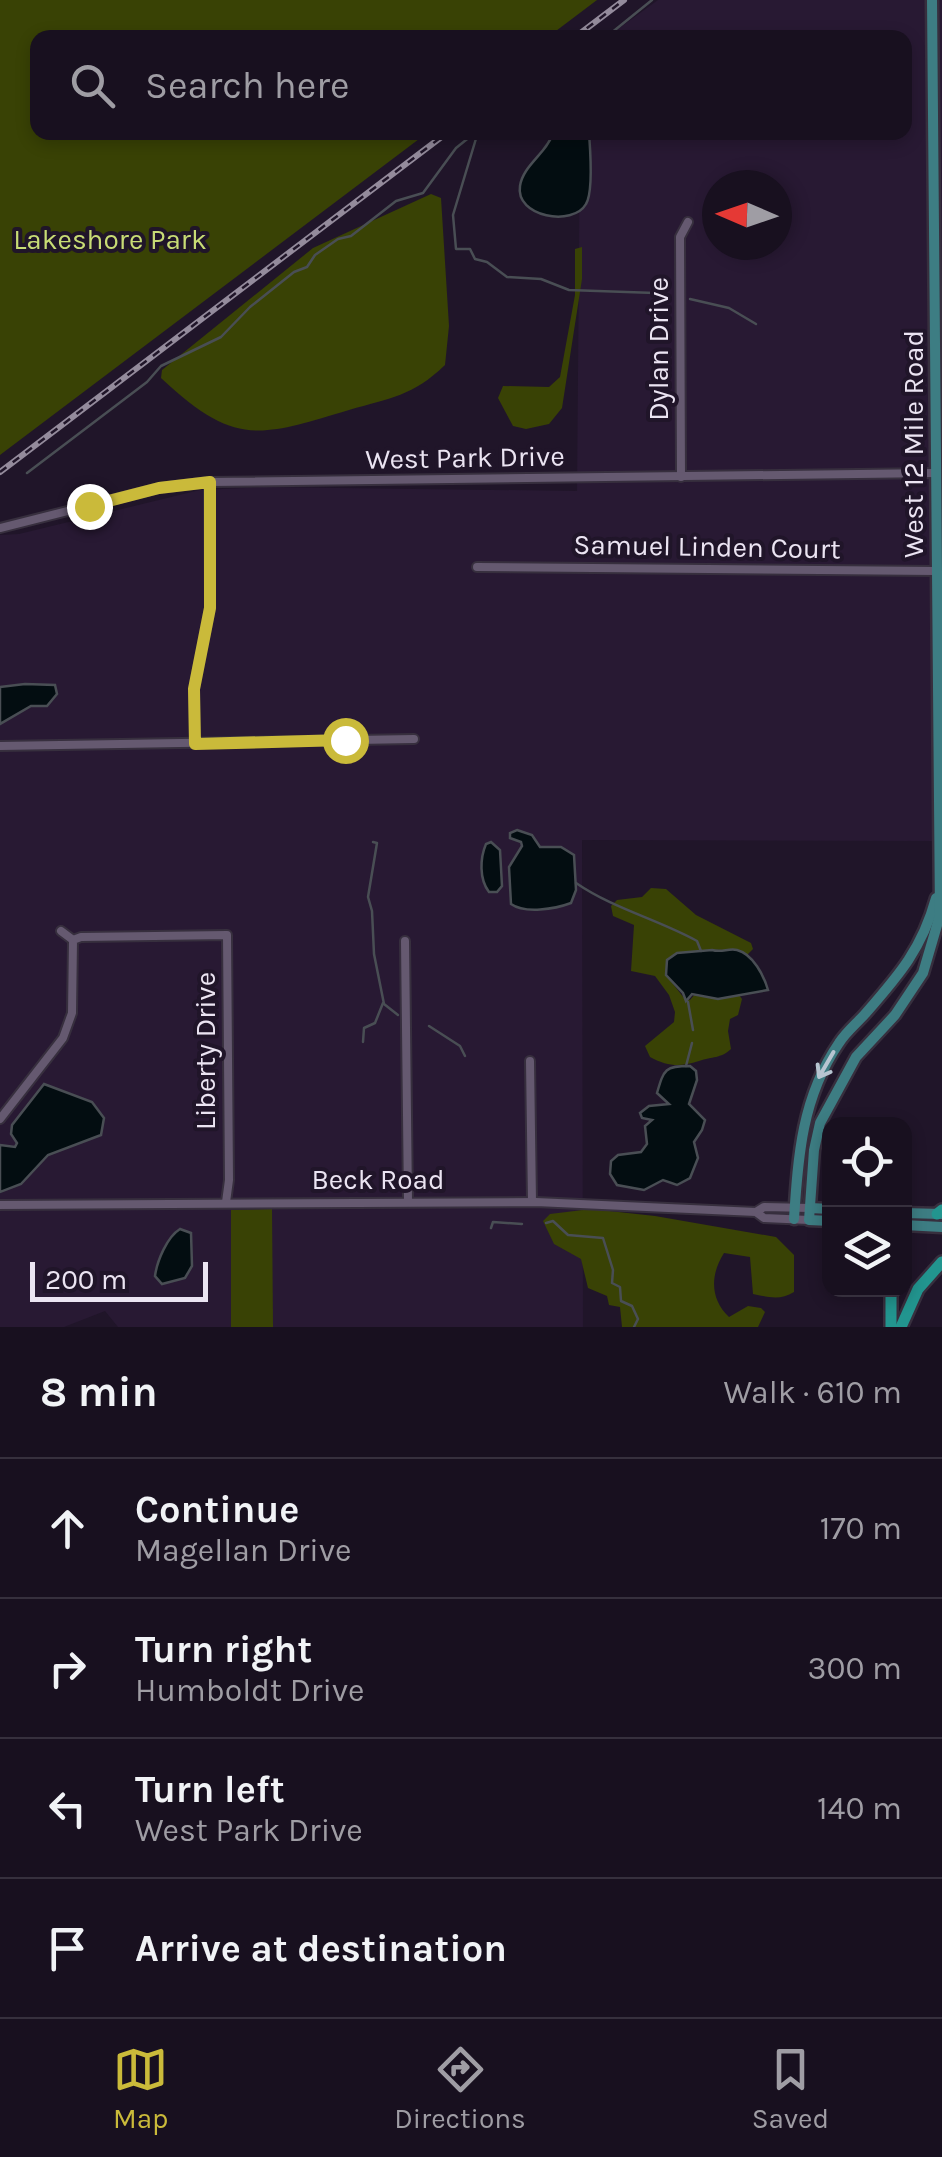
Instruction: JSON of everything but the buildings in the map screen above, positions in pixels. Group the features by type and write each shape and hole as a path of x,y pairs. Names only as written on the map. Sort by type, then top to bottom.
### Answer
{"highway":[{"path":"901,1327 918,1289 942,1262"},
{"path":"890,1297 891,1327"}],"main road":[{"name":"West 12 Mile Road","path":"810,1214 814,1150 820,1123 856,1057 884,1029 922,973 940,916 932,0"},
{"name":"West 12 Mile Road","path":"794,1214 800,1139 816,1082 840,1040 909,963 922,942 940,887"},
{"path":"909,963 922,973"},
{"path":"868,1010 878,1014 884,1029"},
{"name":"Beck Road","path":"810,1214 822,1211"},
{"path":"912,1213 941,1216"},
{"name":"Beck Road","path":"810,1214 822,1218"},
{"path":"912,1223 941,1216"}],"street":[{"name":"Dylan Drive","path":"681,476 680,237 688,222"},
{"name":"West Park Drive","path":"0,528 159,488 210,482 935,473"},
{"path":"195,744 194,689 210,608 210,482"},
{"name":"Samuel Linden Court","path":"477,567 936,571"},
{"path":"0,746 414,739"},
{"path":"0,1119 70,1023 74,940 61,931"},
{"name":"Liberty Drive","path":"74,940 227,935 226,1202"},
{"path":"405,941 408,1201"},
{"path":"530,1061 532,1202"},
{"name":"Beck Road","path":"0,1205 532,1202 756,1212 764,1207 810,1214"}],"shaded area":[{"path":"658,0 942,0 942,841 582,840 583,1327 118,1327 105,1311 64,1327 0,1327 0,535 19,534 200,490 264,487 577,491 580,140 912,140 912,30 617,30"},
{"path":"550,140 589,140 588,198 579,211 570,215 558,217 535,211 521,197 522,179"},
{"path":"55,685 57,694 47,706 31,706 0,724 0,687"},
{"path":"517,830 532,835 540,847 561,847 574,855 576,890 571,903 532,910 511,904 509,867 522,846 510,838 510,833"},
{"path":"491,842 500,850 502,886 497,892 489,892 482,875 484,850"},
{"path":"737,950 748,956 761,972 768,990 718,999 692,994 686,1001 666,975 667,960 677,953"},
{"path":"690,1066 696,1071 697,1080 689,1104 705,1120 694,1142 698,1158 690,1178 677,1185 663,1180 644,1190 617,1185 610,1174 611,1161 618,1155 641,1152 647,1144 645,1126 652,1120 642,1118 640,1113 649,1106 669,1104 657,1093 664,1074 670,1068"},
{"path":"44,1084 92,1102 104,1118 101,1135 48,1155 21,1184 0,1192 0,1145 15,1147 12,1125"},
{"path":"180,1229 191,1233 192,1266 185,1278 162,1284 155,1276 158,1263 167,1243"}],"green space":[{"name":"Lakeshore Park","path":"0,0 597,0 557,30 30,30 30,140 418,140 0,455"},
{"path":"431,194 441,198 449,326 445,365 422,383 389,399 318,419 269,430 249,430 209,416 161,378 162,370 313,248"},
{"path":"582,247 582,279 562,408 549,424 526,429 513,426 498,398 503,386 549,387 560,377 575,295 575,249"},
{"path":"651,888 666,889 696,915 751,943 753,949 747,955 706,950 667,960 666,975 684,998 690,1000 695,994 718,999 739,995 742,999 738,1015 730,1019 731,1049 723,1054 674,1065 650,1057 645,1046 674,1022 675,1012 669,995 655,976 631,971 634,925 613,916 611,906 617,900 642,897"},
{"path":"272,1209 273,1327 231,1327 231,1210"},
{"path":"591,1209 776,1237 794,1255 794,1292 779,1297 753,1294 750,1257 724,1253 714,1278 718,1302 729,1317 748,1306 761,1308 765,1312 758,1327 622,1327 620,1307 609,1305 607,1296 588,1288 581,1259 554,1244 543,1221 550,1214"}],"waterway":[{"path":"615,30 652,0"},
{"path":"27,473 147,382 161,366 221,337 250,307 294,272 307,267 315,255 338,239 351,236 396,201 423,193 466,140"},
{"path":"476,140 453,215 456,249 470,249 475,259 487,262 507,277 541,279 569,290 655,293"},
{"path":"690,299 729,308 756,324"},
{"path":"373,842 377,843 368,897 374,954 384,1004 398,1015"},
{"path":"576,883 697,941 701,951"},
{"path":"688,1002 693,1030"},
{"path":"363,1042 364,1028 375,1023 383,1003"},
{"path":"429,1026 460,1046 465,1056"},
{"path":"686,1066 692,1043"},
{"path":"546,1223 553,1221 568,1235 603,1238 613,1270 612,1283 620,1287 621,1301 632,1306 638,1319 634,1327"},
{"path":"491,1228 493,1222 522,1224"}],"railway":[{"path":"585,30 624,0"},
{"path":"0,472 437,140"}],"route":[{"path":"89,506 159,488 210,482 210,608 194,689 195,744 345,740"}]}
